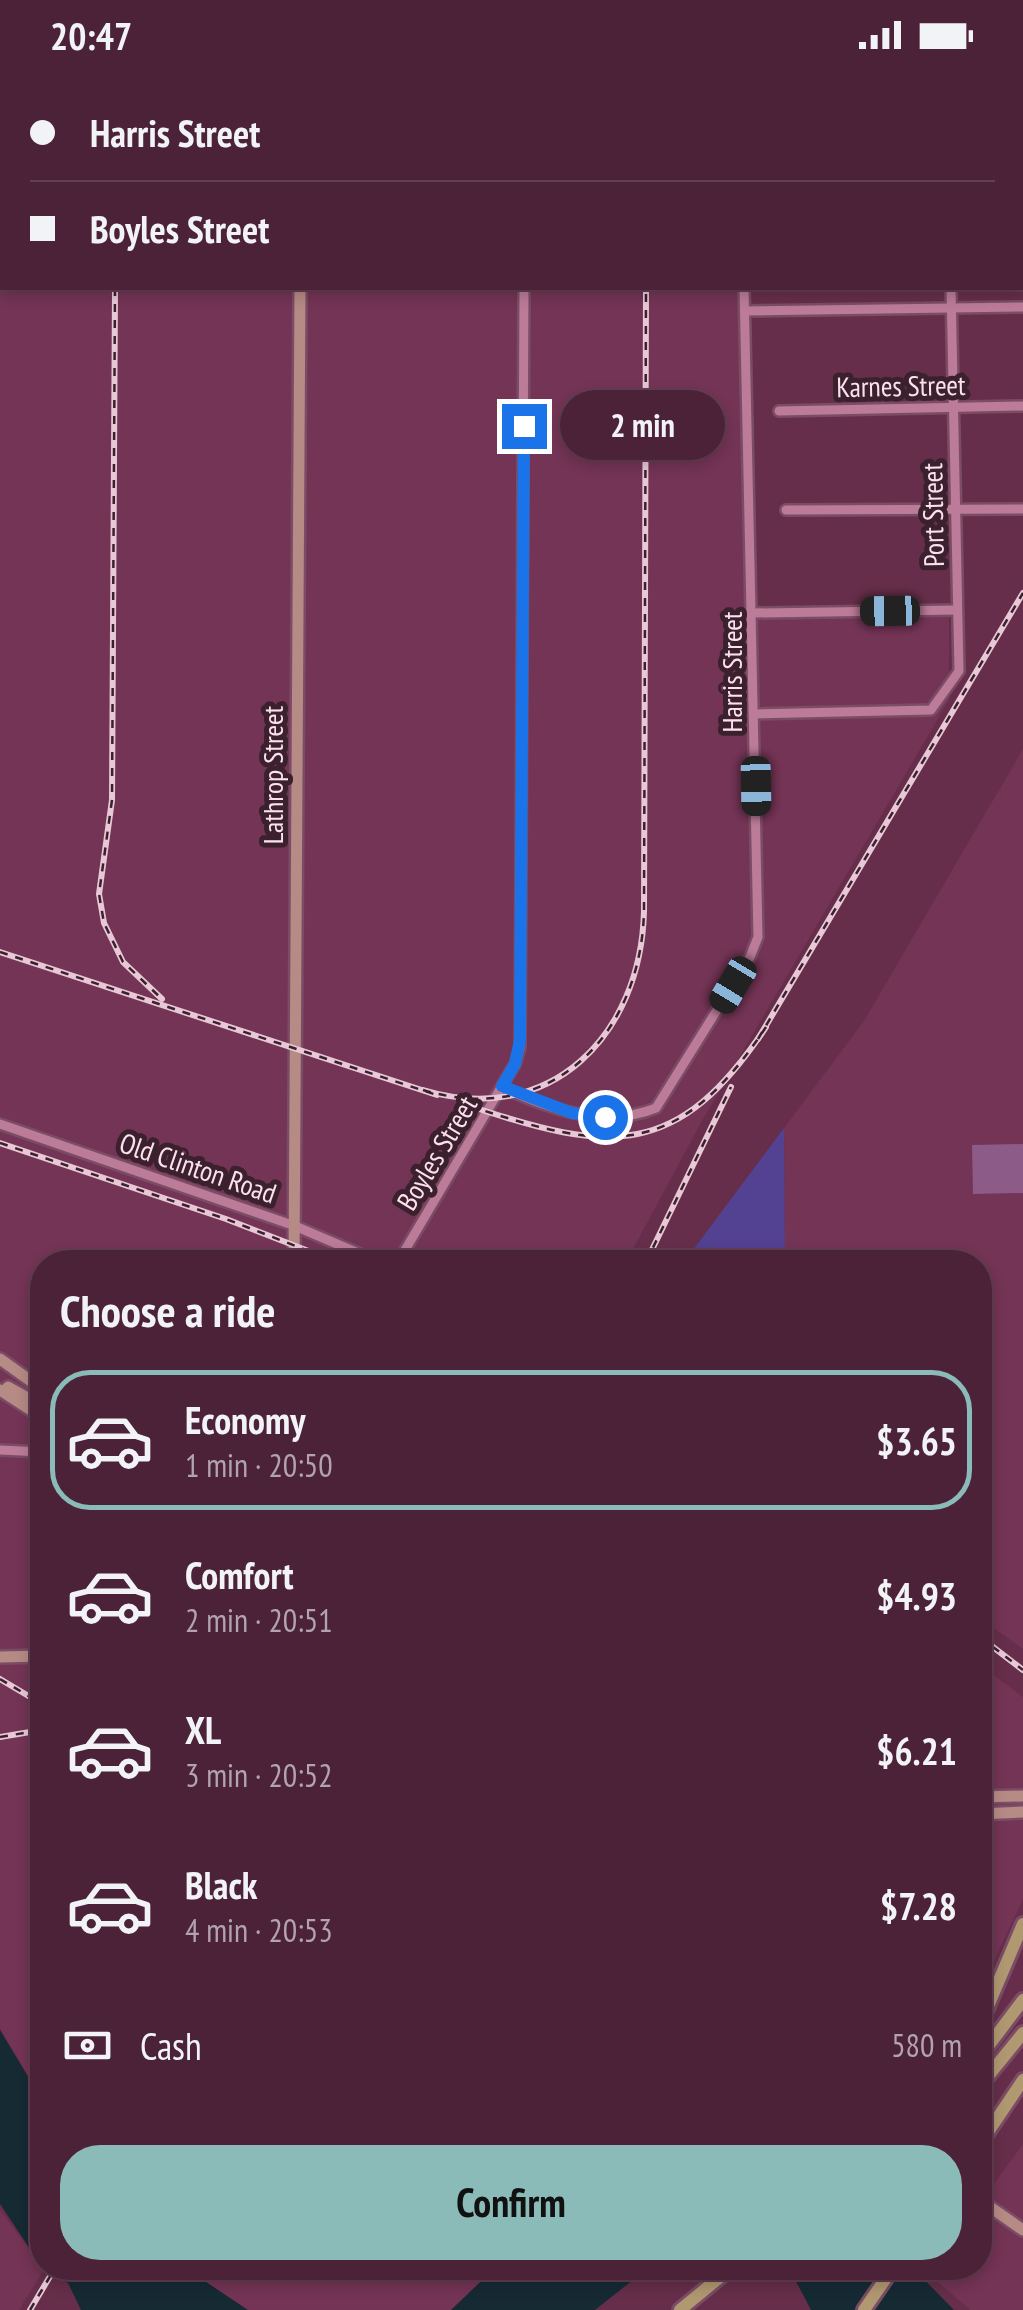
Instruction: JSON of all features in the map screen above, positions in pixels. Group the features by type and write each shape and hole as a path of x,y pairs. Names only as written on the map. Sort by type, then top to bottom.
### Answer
{"main road":[{"path":"992,1997 1023,1924"},
{"path":"992,2041 1023,2000"},
{"path":"992,2071 1023,2033"},
{"path":"992,2126 1023,2080"},
{"path":"992,2129 1023,2095"},
{"path":"680,2310 717,2280"},
{"path":"864,2310 885,2280"}],"street":[{"name":"Lathrop Street","path":"294,1250 300,290"},
{"name":"Boyles Street","path":"405,1250 515,1064 520,1040 524,290"},
{"name":"Harris Street","path":"502,1086 572,1113 605,1117 646,1112 666,1097 756,944 754,613 744,290"},
{"name":"Port Street","path":"754,714 931,710 959,671 952,290"},
{"path":"746,311 1023,306"},
{"name":"Karnes Street","path":"779,411 1023,406"},
{"path":"786,510 1023,509"},
{"path":"754,613 957,610"},
{"name":"Old Clinton Road","path":"0,1124 295,1226 351,1250"},
{"path":"0,1358 30,1374"},
{"path":"0,1358 30,1381"},
{"path":"0,1386 30,1400"},
{"path":"0,1386 30,1408"},
{"path":"0,1450 30,1451"},
{"path":"0,1657 30,1656"},
{"path":"992,1797 1023,1796"},
{"path":"992,1813 1023,1812"},
{"path":"992,2208 1023,2230"}],"shaded area":[{"path":"0,290 738,290 749,618 949,615 949,700 703,1119 632,1250 30,1250 30,2079 0,2028"},
{"path":"1023,749 1023,1649 992,1627 992,1250 785,1250 784,1128 864,1021"},
{"path":"784,1128 785,1250 693,1250"},
{"path":"992,1674 1023,1697 1023,1899 992,1965"},
{"path":"1023,2144 1023,2310 970,2310 936,2280 992,2280 992,2187"},
{"path":"0,2210 30,2250 30,2280 37,2280 19,2310 0,2310"},
{"path":"203,2280 482,2280 451,2310 248,2310"}],"water":[{"path":"0,2030 30,2080 30,2249 0,2204"},
{"path":"63,2280 203,2280 248,2310 81,2310"},
{"path":"482,2280 633,2280 595,2310 451,2310"},
{"path":"795,2280 925,2280 954,2310 811,2310"}],"building":[{"path":"1023,1144 1023,1193 973,1194 972,1145"}],"railway":[{"path":"115,290 112,800 99,894 104,923 123,962 162,999"},
{"path":"423,1090 469,1098 511,1096 548,1083 580,1062 606,1033 626,997 639,956 644,911 646,290"},
{"path":"758,1039 1023,593"},
{"path":"0,952 437,1095"},
{"path":"470,1106 563,1132 602,1137 638,1134 671,1123 702,1102 734,1071 766,1027"},
{"path":"652,1250 731,1087"},
{"path":"0,1143 306,1250"},
{"path":"992,1646 1023,1670"},
{"path":"0,1679 30,1697"},
{"path":"0,1737 30,1732"},
{"path":"30,2310 48,2280"}],"route":[{"path":"524,426 520,1048 502,1086 572,1113 605,1117"}]}
